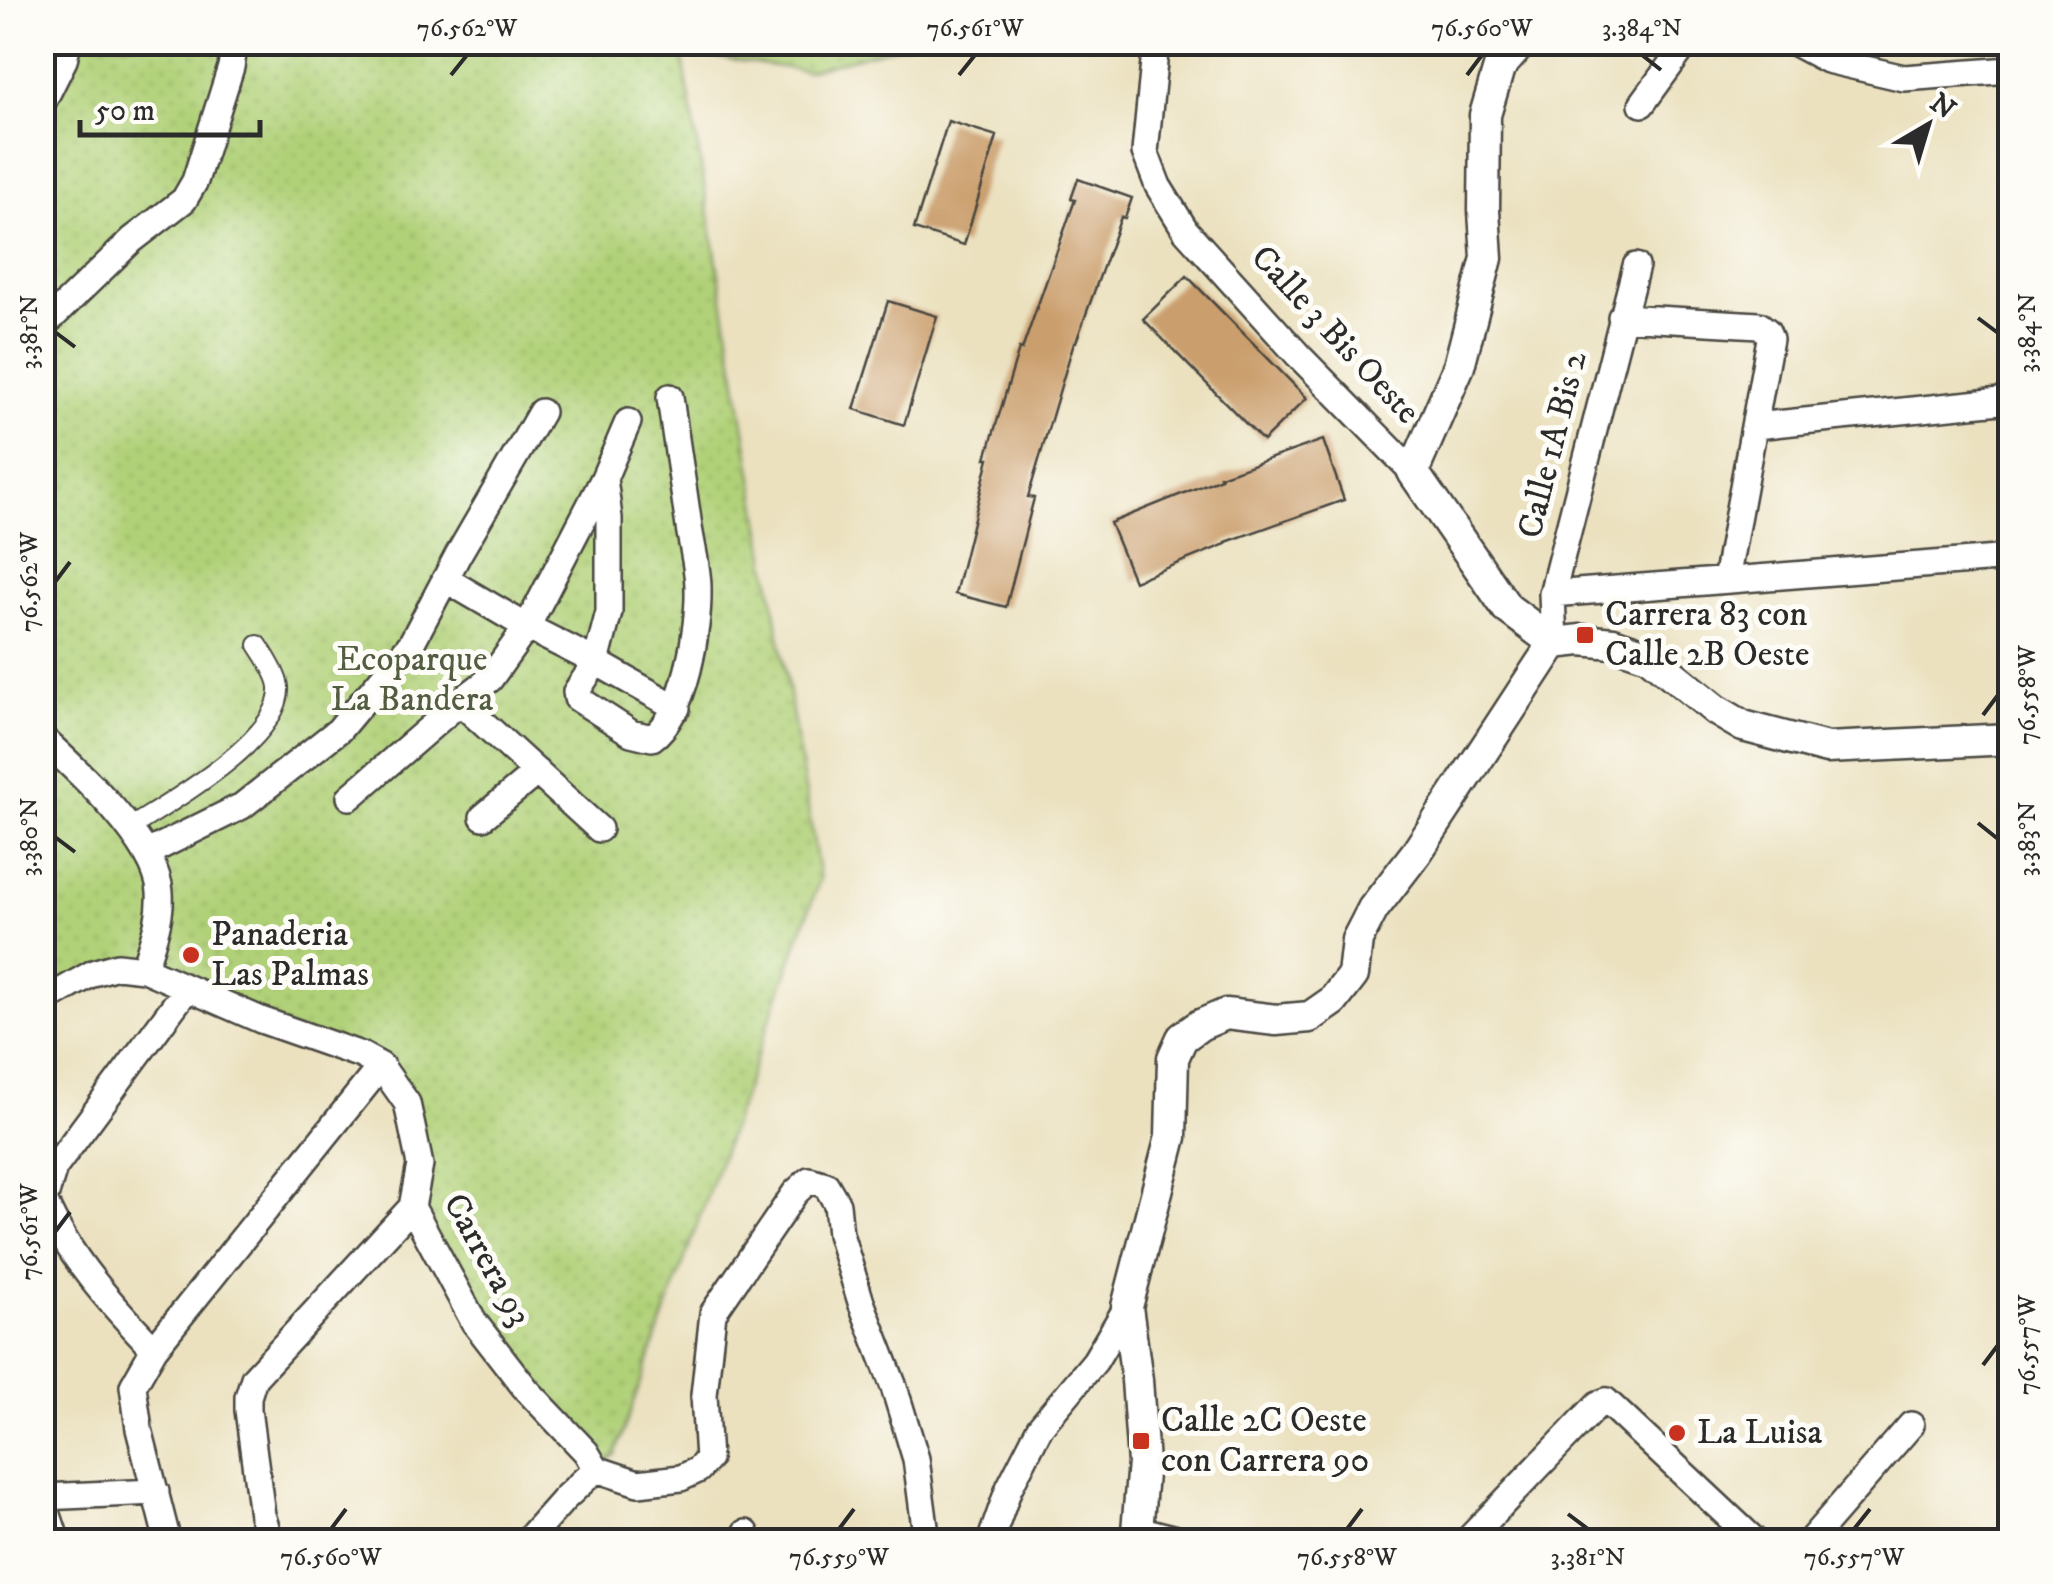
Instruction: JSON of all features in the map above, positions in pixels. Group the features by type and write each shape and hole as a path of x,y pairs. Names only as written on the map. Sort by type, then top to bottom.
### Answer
{"street":[{"path":"42,104 64,60 68,42"},
{"path":"42,326 132,240 184,200 195,181 231,67 235,42"},
{"path":"750,42 764,42"},
{"name":"Calle 3 Bis Oeste","path":"1156,42 1145,152 1158,186 1186,230 1298,355 1414,472 1507,608 1554,643"},
{"path":"1414,472 1458,366 1482,276 1486,258 1486,115 1499,68 1522,42"},
{"path":"1642,104 1687,42"},
{"path":"1793,42 1827,60 1904,78 2010,70"},
{"name":"Calle 1A Bis 2","path":"1554,643 1552,594 1636,266"},
{"path":"1622,317 1759,325 1767,331 1770,339 1726,580"},
{"path":"604,478 609,518 608,612 596,662 576,698 630,733 652,738 662,731 676,708 686,680 698,588 670,398"},
{"path":"1755,426 2010,400"},
{"path":"147,853 242,806 338,730 410,644 541,412"},
{"path":"350,797 490,679 527,627 604,478 628,422"},
{"path":"1552,594 2010,558"},
{"path":"445,579 676,708"},
{"path":"990,1542 1009,1488 1040,1428 1095,1360 1126,1307 1170,1138 1173,1058 1182,1038 1226,1014 1276,1020 1310,1017 1333,1001 1353,975 1357,940 1373,908 1417,852 1554,643 1613,643 1648,656 1742,726 1827,748 2010,739"},
{"path":"128,830 218,771 272,714 278,687 258,645"},
{"path":"460,702 599,829"},
{"path":"46,744 102,796 147,853 160,889 158,921 144,969"},
{"path":"483,818 537,772"},
{"path":"42,1002 93,973 117,966 144,969 186,990 382,1066 154,1349 133,1386 139,1429 168,1542"},
{"path":"42,980 69,986"},
{"path":"154,1349 92,1279 56,1228 44,1200 54,1168 186,990"},
{"name":"Carrera 93","path":"382,1066 407,1103 420,1166 412,1207 474,1322 526,1389 586,1452 596,1469"},
{"path":"526,1542 596,1469 638,1482 682,1478 698,1470 708,1458 704,1395 714,1313 795,1193 809,1180 826,1184 837,1204 840,1234 916,1460 927,1542"},
{"path":"271,1542 262,1515 248,1410 254,1378 412,1207"},
{"path":"1126,1307 1137,1380 1143,1463 1137,1535 1189,1542"},
{"path":"1466,1542 1598,1404 1606,1401 1756,1542"},
{"path":"1809,1542 1911,1425"},
{"path":"57,1542 42,1497 156,1492"}],"green space":[{"name":"Ecoparque La Bandera","path":"43,43 910,43 806,71 682,52 820,879 615,1455 596,1469 526,1389 412,1207 420,1165 381,1066 144,969 43,1002"}],"building":[{"path":"948,121 997,136 964,245 914,229"},
{"path":"1078,179 1132,198 1125,218 1121,217 1074,342 1028,497 1034,498 1006,607 955,594 986,458 1019,349 1022,350 1075,200 1071,199"},
{"path":"1187,276 1307,398 1263,441 1143,319"},
{"path":"888,301 937,316 904,425 854,409"},
{"path":"1323,440 1344,500 1226,542 1134,581 1110,523 1220,476"}],"place":[{"name":"Carrera 83 con Calle 2B Oeste","path":"1585,635"},
{"name":"Panaderia Las Palmas","path":"191,955"},
{"name":"La Luisa","path":"1677,1433"},
{"name":"Calle 2C Oeste con Carrera 90","path":"1141,1441"}]}
